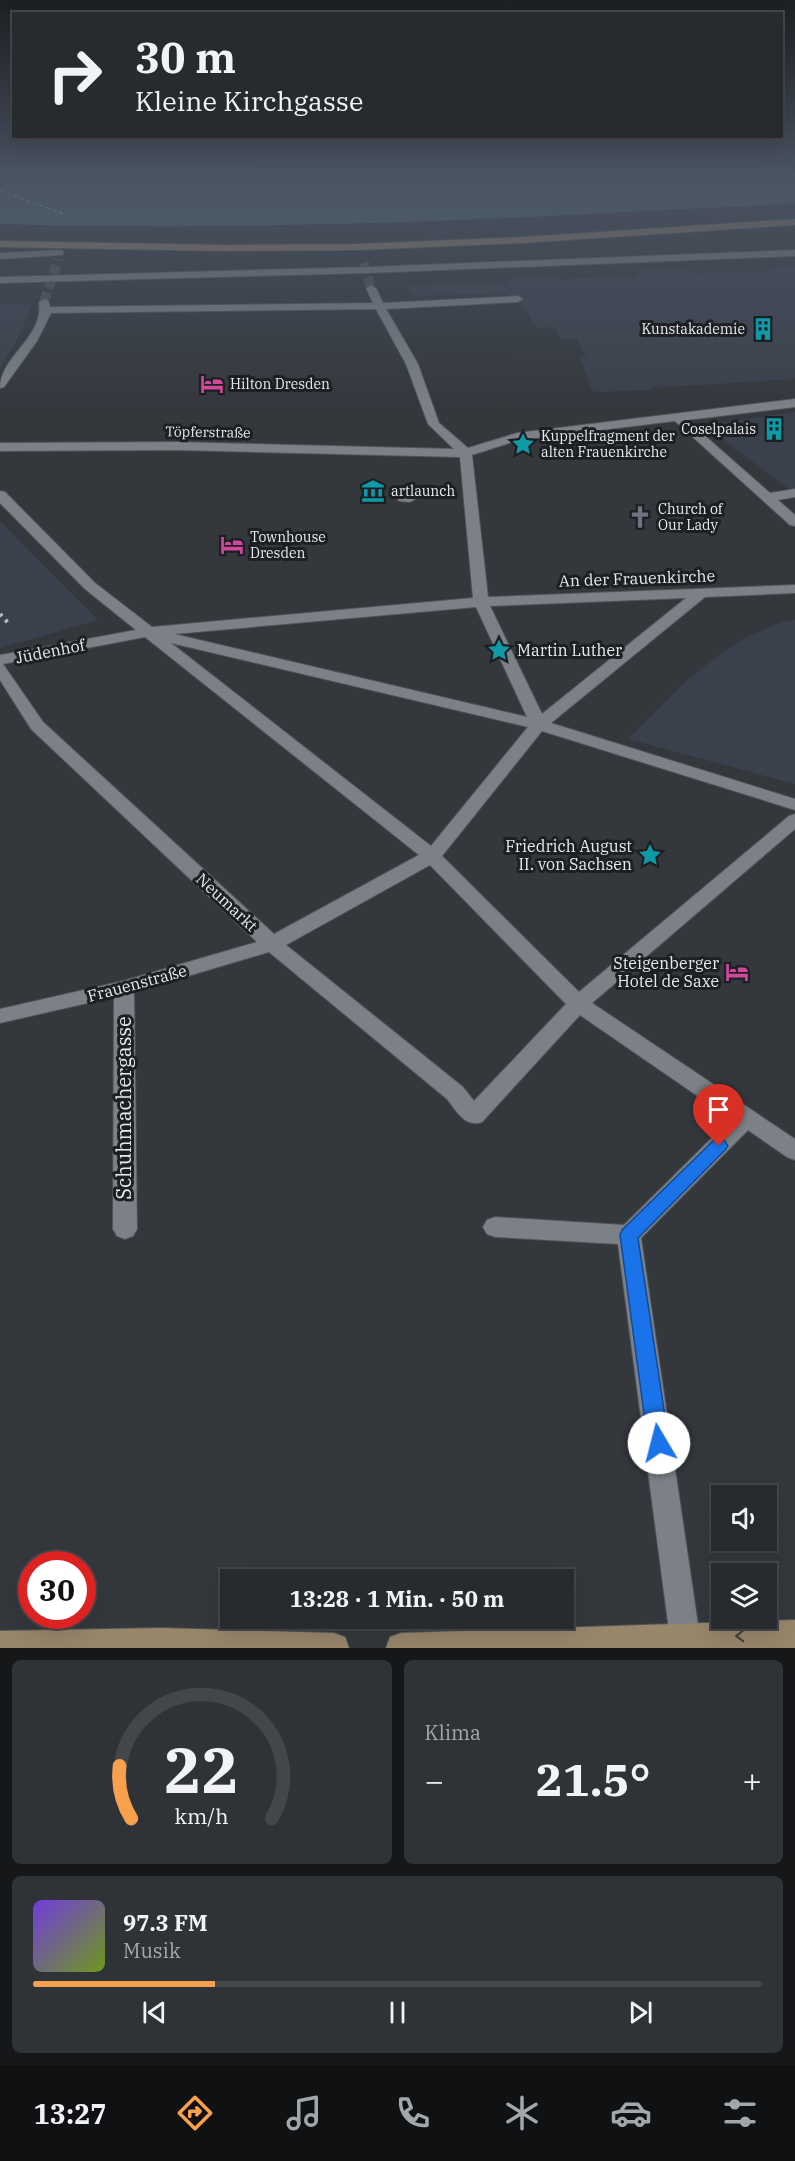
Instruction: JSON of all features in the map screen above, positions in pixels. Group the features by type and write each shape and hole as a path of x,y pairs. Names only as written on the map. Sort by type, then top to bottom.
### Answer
{"main road":[{"path":"400,1648 795,1635"},
{"path":"0,1646 161,1643 334,1648"}],"street":[{"path":"0,256 60,253"},
{"path":"0,280 369,270 795,253"},
{"path":"369,270 373,291 412,364 434,424 466,453 481,602 539,725"},
{"path":"349,297 373,291 395,295"},
{"path":"0,385 32,341 45,306 373,291 518,299"},
{"path":"466,453 517,437 795,403"},
{"path":"678,418 795,522"},
{"name":"Töpferstraße","path":"0,447 177,446 466,453"},
{"path":"768,497 795,492"},
{"path":"0,495 90,586 432,856 578,1004 795,1151"},
{"name":"An der Frauenkirche","path":"148,633 277,619 481,602 795,590"},
{"path":"432,856 539,725 701,593"},
{"path":"148,633 539,725 795,805"},
{"name":"Jüdenhof","path":"0,660 148,633"},
{"name":"Neumarkt","path":"0,668 37,725 272,944 455,1094 474,1116 578,1004"},
{"path":"578,1004 795,820"},
{"name":"Frauenstraße","path":"0,1016 124,988 272,944 432,856"},
{"name":"Schuhmachergasse","path":"124,988 124,1228"},
{"path":"495,1227 629,1235 746,1118"},
{"path":"629,1235 685,1638"}],"shaded area":[{"name":"Kunstakademie","path":"795,267 795,379 650,388 651,390 596,392 592,390 580,358 586,357 577,339 560,339 555,327 537,328 516,297 503,293 411,296 407,287 506,283 508,282 506,279 515,277 548,276 557,279 637,276 637,270 684,268 694,274 772,270 772,268"},
{"path":"0,305 32,305 18,338 0,370"},
{"path":"795,412 795,494 704,425"},
{"path":"0,521 98,620 0,648"},
{"path":"795,620 795,784 628,739 686,681 717,657 744,638 785,621"}],"tunnel":[{"path":"44,302 58,259"},
{"path":"364,263 371,288"}],"railway":[{"path":"0,614 10,625"}],"place":[{"name":"Kunstakademie","path":"763,329"},
{"name":"Hilton Dresden","path":"212,384"},
{"name":"Coselpalais","path":"774,429"},
{"name":"Kuppelfragment der alten Frauenkirche","path":"523,444"},
{"name":"artlaunch","path":"373,491"},
{"name":"Church of Our Lady","path":"640,517"},
{"name":"Townhouse Dresden","path":"232,545"},
{"name":"Martin Luther","path":"499,650"},
{"name":"Friedrich August II. von Sachsen","path":"650,855"},
{"name":"Steigenberger Hotel de Saxe","path":"737,972"}],"route":[{"path":"659,1443 629,1235 719,1146"}]}
